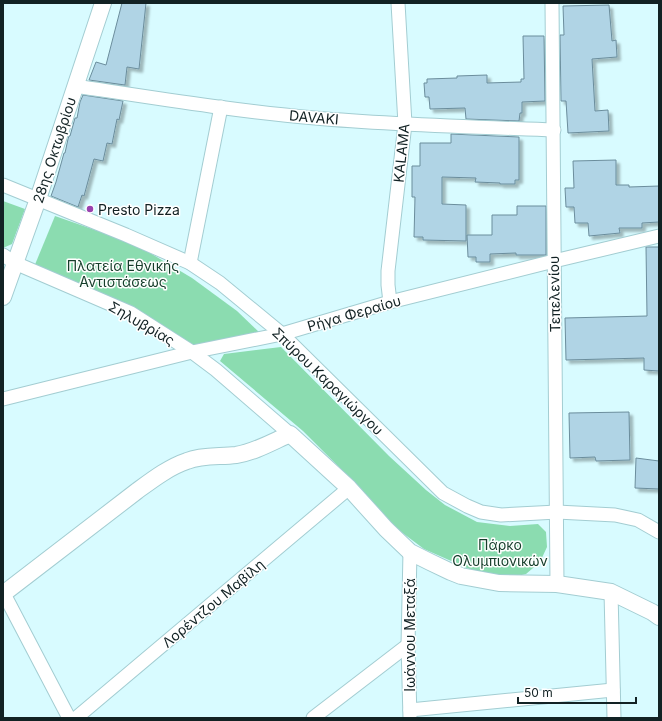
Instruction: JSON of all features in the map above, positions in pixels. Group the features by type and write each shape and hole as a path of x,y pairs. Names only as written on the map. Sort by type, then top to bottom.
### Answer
{"street":[{"name":"28ης Οκτωβρίου","path":"3,297 7,262 38,199 103,3"},
{"name":"KALAMA","path":"390,302 388,271 405,124 398,3"},
{"name":"Τεπελενίου","path":"552,3 557,584"},
{"name":"DAVAKI","path":"75,86 221,107 314,118 405,124 554,130"},
{"path":"190,263 221,107"},
{"name":"Σπύρου Καραγιώργου","path":"3,185 126,235 190,263 220,283 282,334 443,493 467,506 481,512 501,515 557,512 615,515 638,520 659,532"},
{"name":"Ρήγα Φεραίου","path":"3,399 192,352 282,334 390,302 659,236"},
{"name":"Σηλυβρίας","path":"7,262 130,313 192,352 220,373 290,434"},
{"path":"69,718 3,593 137,491 176,466 198,458 237,455 251,452 290,434 349,488 386,529 410,552 451,572 473,579 499,583 557,584 611,592 652,612 659,617"},
{"name":"Λορέντζου Μαβίλη","path":"76,718 349,488"},
{"name":"Ιωάννου Μεταξά","path":"410,552 408,645 410,714"},
{"path":"611,592 612,690 614,718"},
{"path":"313,718 408,645"},
{"path":"410,714 612,690"}],"green space":[{"path":"3,201 25,209 12,244 3,248"},
{"name":"Πλατεία Εθνικής Αντιστάσεως","path":"55,216 135,244 192,278 237,311 263,336 189,349 34,267"},
{"name":"Πάρκο Ολυμπιονικών","path":"281,347 389,456 426,490 445,505 477,522 510,526 538,524 546,532 547,547 540,562 526,574 500,580 467,568 424,549 392,525 345,473 303,431 220,361 224,354"}],"building":[{"path":"122,3 146,3 139,69 127,67 125,85 89,80 96,62 106,65"},
{"path":"609,5 612,41 616,40 617,57 592,59 595,111 608,110 609,131 568,133 566,101 561,101 560,35 564,35 563,6"},
{"path":"523,36 544,36 545,101 522,102 522,113 520,113 519,121 466,119 465,108 430,109 429,97 425,97 424,83 427,83 427,79 487,75 487,83 521,82 521,79 524,79"},
{"path":"83,95 123,101 119,120 117,119 112,144 107,143 103,161 94,159 84,196 82,195 78,207 51,196 75,118 77,118"},
{"path":"451,134 519,137 519,180 515,180 515,184 500,184 475,182 476,178 442,177 442,204 466,205 466,241 423,240 423,237 414,237 415,197 412,197 412,166 420,166 420,143 451,143"},
{"path":"616,160 616,185 629,185 629,187 659,186 659,222 642,223 642,228 619,228 620,233 589,236 588,223 575,223 574,207 566,207 565,188 574,188 573,161"},
{"path":"517,206 546,206 546,255 516,255 516,253 490,254 490,262 476,262 476,257 468,257 467,235 492,235 492,215 517,215"},
{"path":"646,247 659,247 659,371 644,370 644,358 566,360 565,318 647,316"},
{"path":"629,412 630,460 596,461 595,457 570,458 569,413"},
{"path":"636,458 659,461 659,489 635,488"}],"place":[{"name":"Presto Pizza","path":"90,209"}]}
